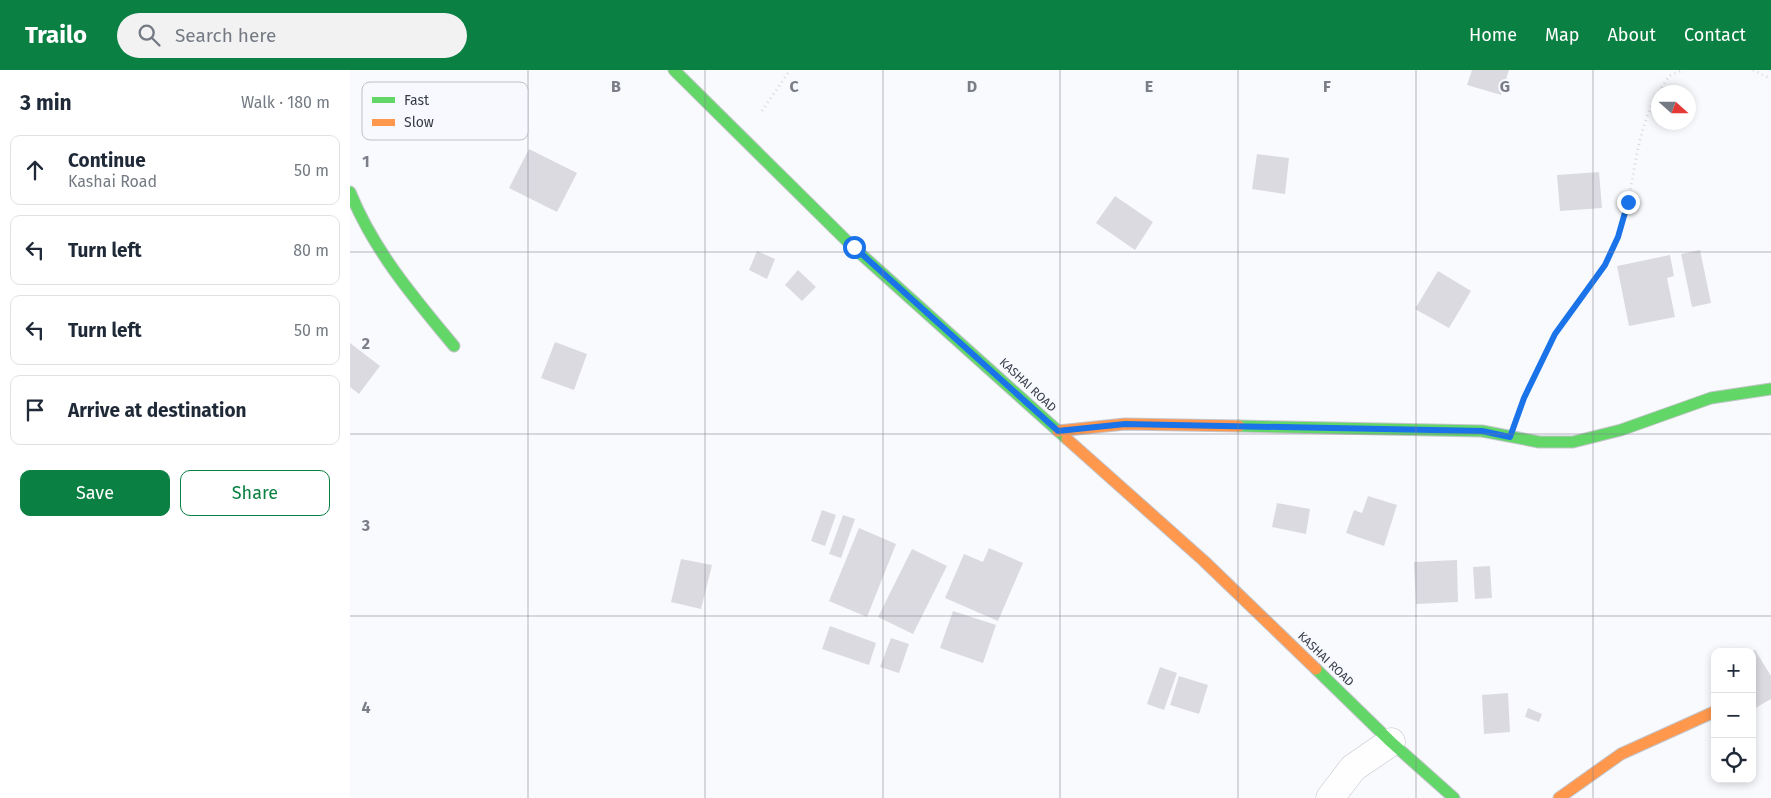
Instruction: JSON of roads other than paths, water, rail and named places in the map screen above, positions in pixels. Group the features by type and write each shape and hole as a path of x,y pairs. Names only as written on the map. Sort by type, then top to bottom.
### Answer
{"street":[{"name":"KASHAI ROAD","path":"674,70 854,247 1204,560 1392,742 1454,798"},
{"path":"350,192 357,212 377,248 454,346"},
{"path":"1058,431 1125,424 1482,431 1539,442 1574,442 1621,430 1710,398 1771,389"},
{"path":"1559,798 1621,754 1711,713"},
{"path":"1330,798 1353,768 1392,742"}]}
